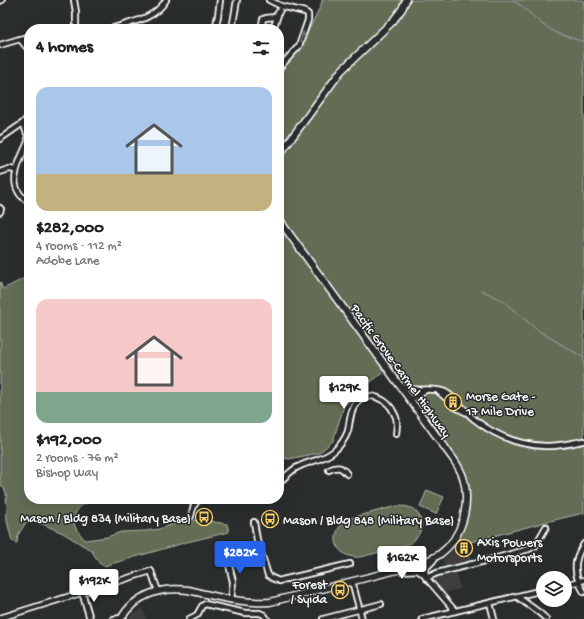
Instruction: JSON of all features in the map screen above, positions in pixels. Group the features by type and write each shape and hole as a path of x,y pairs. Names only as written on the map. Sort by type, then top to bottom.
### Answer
{"main road":[{"path":"284,148 341,71 393,21 402,9 406,0"},
{"name":"Pacific Grove-Carmel Highway","path":"284,226 454,460 463,477 466,496 464,513 459,529 449,546 436,556"},
{"path":"121,618 131,606 144,596 164,589 188,590 231,600 256,603 270,602 418,565 436,556"}],"street":[{"path":"74,0 76,24"},
{"path":"127,24 149,17 159,10 166,0"},
{"path":"216,24 220,0"},
{"path":"233,24 237,0"},
{"path":"269,0 281,8 305,12 308,14 308,20 299,46 284,62"},
{"path":"262,24 263,19 273,18 277,15 281,8"},
{"path":"275,24 281,8"},
{"path":"0,45 24,38"},
{"path":"20,39 24,44"},
{"path":"0,139 23,123"},
{"path":"24,151 16,170 15,179 16,188 24,198"},
{"path":"0,172 9,169 16,170"},
{"path":"0,208 0,212"},
{"path":"400,385 409,389 436,390 455,407 470,415 480,424 498,434 523,443 550,446 584,441"},
{"path":"411,400 422,392 428,390"},
{"path":"284,478 298,466 325,458 338,447 347,433 354,408 364,397 373,396 387,403 391,407 397,420 396,434"},
{"path":"329,470 334,467 340,468 347,474"},
{"path":"191,516 195,504"},
{"path":"254,522 257,540 267,572 270,577 274,579 282,580 350,564"},
{"path":"425,576 529,549 536,544 546,527"},
{"path":"584,544 577,556 575,564 578,582 584,592"},
{"path":"226,552 233,582 231,600"},
{"path":"425,576 425,569 436,556"},
{"path":"418,565 425,576 455,611"},
{"path":"389,572 393,573 417,570 425,576"},
{"path":"0,618 151,571 158,591"},
{"path":"572,583 584,580"},
{"path":"352,582 362,619"},
{"path":"82,592 90,619"},
{"path":"422,619 536,592"},
{"path":"518,597 536,609 546,619"},
{"path":"490,603 494,619"},
{"path":"200,619 199,615 202,606 205,604 240,612 260,613 264,615 266,619"},
{"path":"323,619 381,604"},
{"path":"188,619 200,612"},
{"path":"113,619 121,618"},
{"path":"188,619 195,619"}],"shaded area":[{"path":"467,542 472,564 455,568 460,589 443,593 433,580 436,575 445,572 443,560 456,545"},
{"path":"142,608 147,619 129,619 134,612 136,613"}],"green space":[{"path":"322,0 584,0 584,513 467,543 456,543 466,522 470,503 465,473 460,462 393,365 372,381 344,406 333,441 319,453 289,459 284,458 284,65 299,50"},
{"path":"24,278 24,504 85,504 78,509 73,520 76,529 85,540 107,537 121,532 159,529 186,520 202,520 227,524 229,532 187,542 104,566 99,563 92,551 63,533 33,520 25,524 18,535 17,543 12,541 7,521 6,493 4,488 0,485 0,282 3,289"},
{"path":"427,490 444,497 436,514 420,507"},
{"path":"397,506 405,506 413,509 420,518 420,532 409,544 362,557 347,555 338,547 336,534 343,523 350,518"}],"waterway":[{"path":"512,0 523,7 543,25 559,34 584,42"},
{"path":"481,290 503,301 536,329 584,358"}],"place":[{"name":"Morse Gate - 17 Mile Drive","path":"453,402"},
{"name":"Mason / Bldg 834 (Military Base)","path":"204,517"},
{"name":"Mason / Bldg 848 (Military Base)","path":"270,519"},
{"name":"Axis Powers Motorsports","path":"464,548"},
{"name":"Forest / Syida","path":"340,590"}]}
